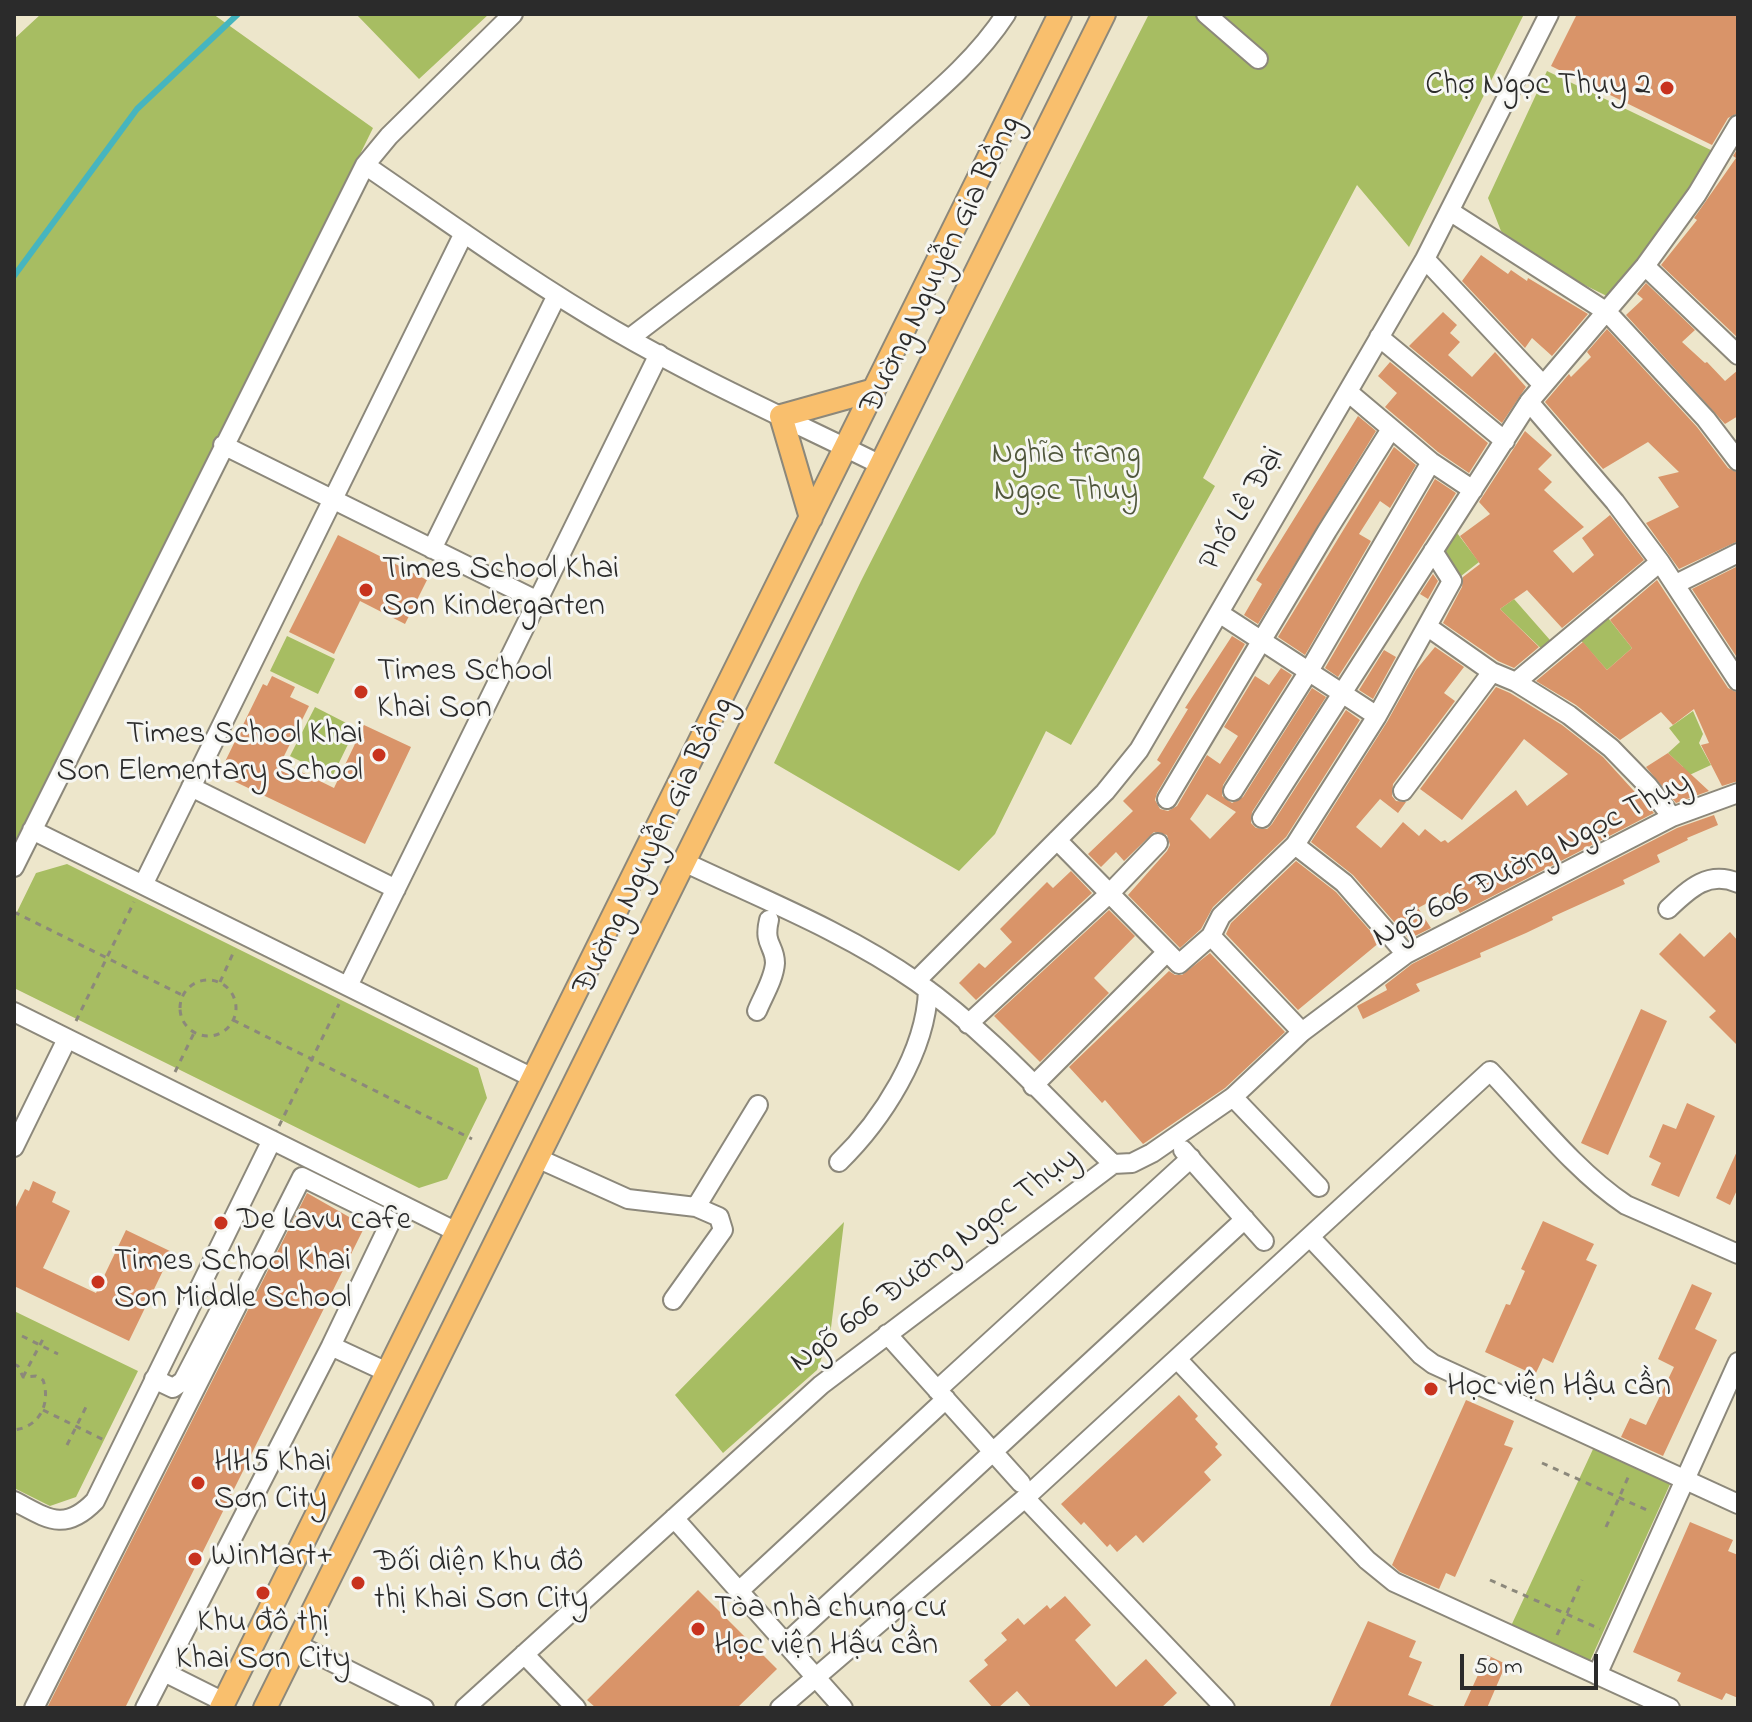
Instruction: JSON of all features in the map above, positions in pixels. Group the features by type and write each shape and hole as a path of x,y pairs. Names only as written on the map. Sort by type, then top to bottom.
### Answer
{"main road":[{"name":"Đường Nguyễn Gia Bồng","path":"223,1705 1060,14"},
{"name":"Đường Nguyễn Gia Bồng","path":"265,1708 1104,14"},
{"path":"811,518 781,416 874,390"},
{"path":"533,1078 568,1095"},
{"path":"457,1232 492,1249"}],"street":[{"path":"14,867 365,165 389,136 513,14"},
{"path":"630,338 851,168 951,80 989,40 1006,14"},
{"path":"1206,14 1258,59"},
{"name":"Phố Lê Đại","path":"922,986 1105,792 1139,750 1425,259 1549,14"},
{"path":"1262,818 1529,402 1645,266 1697,194 1738,125"},
{"path":"365,165 557,295 630,338 881,465"},
{"path":"1451,212 1607,312 1706,419 1738,461"},
{"path":"143,885 464,233"},
{"path":"1425,259 1543,385"},
{"path":"1645,266 1738,355"},
{"path":"432,549 557,295"},
{"path":"1379,337 1505,441"},
{"path":"348,986 659,354"},
{"path":"1348,392 1431,462 1473,490"},
{"path":"1529,402 1615,502 1660,562 1738,681"},
{"path":"1167,799 1391,429"},
{"path":"223,445 538,601"},
{"path":"1233,791 1309,671 1431,462"},
{"path":"1057,840 1179,964 1211,936 1221,916 1295,845 1377,716 1452,581 1433,551"},
{"path":"1676,584 1738,553"},
{"path":"1516,682 1660,562"},
{"path":"1219,613 1377,716"},
{"path":"1428,627 1492,672 1516,682 1569,715 1611,748 1648,786 1672,817"},
{"path":"1403,791 1492,672"},
{"path":"191,787 396,889"},
{"name":"Ngõ 606 Đường Ngọc Thụy","path":"465,1708 821,1385 1113,1164 1132,1163 1173,1140 1233,1097 1302,1032 1406,954 1672,817 1738,793"},
{"path":"32,830 533,1078"},
{"path":"968,1024 1110,893 1158,843"},
{"path":"1295,845 1344,883 1406,954"},
{"path":"684,862 841,937 922,986 968,1024 1113,1164"},
{"path":"1668,909 1702,881 1715,877 1738,883"},
{"path":"757,1011 769,985 775,961 765,936 769,920"},
{"path":"1211,936 1302,1032"},
{"path":"1033,1086 1166,953"},
{"path":"839,1162 860,1142 893,1094 928,1008 922,986"},
{"path":"14,1012 457,1232"},
{"path":"14,1147 67,1039"},
{"path":"780,1708 1023,1490 1177,1359 1490,1071 1586,1172 1612,1195 1626,1205 1738,1254"},
{"path":"1233,1097 1319,1187"},
{"path":"696,1207 758,1105"},
{"path":"14,1501 53,1521 75,1517 95,1501 272,1140"},
{"path":"1173,1140 1264,1241"},
{"path":"537,1158 628,1199 696,1207 719,1217 723,1230 673,1300"},
{"path":"739,1591 1191,1158"},
{"path":"34,1708 302,1177 391,1221 331,1346 145,1708"},
{"path":"786,1643 1245,1219"},
{"path":"1310,1237 1433,1364 1738,1504"},
{"path":"173,1388 190,1372 223,1304"},
{"path":"887,1334 1023,1490 1225,1708"},
{"path":"331,1346 387,1372"},
{"path":"1177,1359 1379,1571 1411,1592 1670,1708"},
{"path":"1597,1675 1738,1362"},
{"path":"154,1379 192,1396"},
{"path":"674,1518 843,1708"},
{"path":"296,1644 424,1708"},
{"path":"524,1654 576,1708"},
{"path":"164,1672 223,1705"}],"path":[{"path":"67,1039 143,885"},
{"path":"14,912 182,995"},
{"path":"220,982 243,934"},
{"path":"211,979 220,982 233,994 236,1012 233,1020 228,1028 212,1036 194,1033 182,1021 182,995 194,983 211,979"},
{"path":"272,1140 348,986"},
{"path":"233,1020 472,1139"},
{"path":"167,1088 194,1033"},
{"path":"22,1336 58,1354"},
{"path":"23,1377 43,1339"},
{"path":"14,1364 23,1377"},
{"path":"14,1430 30,1425 43,1410 46,1399 43,1380 36,1376 23,1377"},
{"path":"67,1445 86,1407"},
{"path":"43,1410 120,1449"},
{"path":"1606,1527 1637,1458"},
{"path":"1542,1463 1667,1519"},
{"path":"1490,1580 1614,1636"},
{"path":"1549,1654 1582,1580"}],"green space":[{"path":"41,14 213,14 373,128 14,855 14,39"},
{"path":"356,14 489,14 419,79"},
{"name":"Nghĩa trang Ngọc Thuỵ","path":"1149,14 1524,14 1409,247 1357,185 1203,478 1215,486 1071,745 1046,731 995,834 959,871 774,763 861,581"},
{"path":"1547,71 1715,152 1615,300 1552,269 1501,231 1488,198"},
{"path":"1451,525 1479,562 1456,580 1435,549"},
{"path":"1514,599 1557,648 1548,655 1500,609"},
{"path":"1605,614 1632,648 1607,670 1577,636"},
{"path":"287,636 335,659 318,694 270,671"},
{"path":"315,707 356,728 332,777 290,756"},
{"path":"1693,711 1703,734 1699,743 1711,765 1683,778 1683,767 1668,753 1680,742 1669,728"},
{"path":"67,864 478,1068 487,1098 447,1179 419,1188 14,988 14,918 36,873"},
{"path":"844,1222 830,1336 817,1370 723,1453 675,1395"},
{"path":"14,1311 138,1371 76,1497 50,1506 14,1488"},
{"path":"1594,1447 1671,1482 1590,1661 1511,1626"}],"building":[{"name":"Chợ Ngọc Thụy 2","path":"1577,14 1738,14 1738,113 1728,118 1712,145 1551,66"},
{"path":"1738,148 1738,338 1661,265 1697,220 1694,218 1736,158 1733,156"},
{"path":"1481,255 1508,274 1511,270 1527,281 1528,278 1588,314 1552,356 1532,338 1525,348 1462,281"},
{"path":"1646,283 1695,330 1682,342 1725,381 1738,370 1738,416 1725,424 1626,315 1643,299 1637,294"},
{"path":"1443,312 1457,325 1450,333 1460,342 1448,355 1472,377 1495,352 1526,387 1502,423 1409,346"},
{"path":"1607,329 1697,427 1728,468 1738,473 1738,541 1679,569 1646,523 1679,507 1658,477 1679,472 1648,442 1603,469 1545,402 1569,374 1571,377 1591,357 1587,352"},
{"path":"1390,362 1488,443 1469,473 1438,452 1385,407 1397,393 1378,376"},
{"path":"1358,416 1376,431 1258,624 1244,615 1262,584 1256,580"},
{"path":"1525,431 1552,455 1538,469 1552,482 1544,490 1584,527 1553,551 1573,573 1594,555 1582,538 1610,515 1644,560 1562,628 1527,590 1500,609 1539,647 1514,668 1498,661 1443,623 1462,587 1463,577 1480,564 1460,536 1490,514 1479,502"},
{"path":"1394,447 1416,465 1390,508 1380,501 1359,534 1371,541 1305,655 1278,637"},
{"path":"1435,479 1456,493 1338,677 1325,668"},
{"name":"Times School Khai Son Kindergarten","path":"338,535 427,580 405,624 360,601 334,654 289,632"},
{"path":"1738,566 1738,659 1692,589"},
{"path":"1433,574 1438,581 1428,599 1420,594"},
{"path":"1657,580 1728,688 1738,693 1738,781 1722,786 1701,745 1709,743 1694,709 1673,725 1661,712 1620,740 1576,705 1536,681 1583,642 1607,670 1632,648 1610,620"},
{"path":"1232,636 1245,644 1157,793 1155,800 1160,809 1168,811 1177,806 1207,755 1220,764 1238,736 1224,727 1255,676 1269,685 1281,668 1292,675 1223,785 1222,796 1232,803 1243,797 1312,688 1326,697 1252,812 1251,823 1256,828 1267,829 1346,710 1360,720 1286,837 1213,907 1201,929 1180,948 1128,895 1167,851 1170,845 1167,835 1154,832 1124,861 1116,852 1101,867 1088,854 1133,811 1123,801 1161,763 1157,760 1188,709 1185,708","holes":["1207,794 1236,812 1210,839 1190,819"]},
{"path":"1435,647 1464,667 1444,693 1455,701 1393,784 1392,796 1396,801 1406,802 1398,813 1380,799 1356,827 1381,848 1403,822 1419,836 1425,829 1441,842 1445,840 1448,843 1516,790 1527,806 1568,774 1524,739 1462,820 1420,789 1496,687 1562,725 1603,757 1654,813 1460,913 1448,892 1418,908 1431,928 1409,939 1353,875 1311,842 1416,670"},
{"path":"1384,650 1396,657 1373,699 1359,690"},
{"name":"Times School Khai Son Elementary School","path":"272,676 295,687 290,697 309,706 281,762 334,788 364,725 411,747 365,844 219,774 263,684 267,686"},
{"path":"1668,753 1709,791 1676,803 1646,767"},
{"path":"1714,815 1718,825 1657,855 1660,862 1623,880 1625,884 1480,953 1481,957 1416,984 1420,991 1363,1019 1357,1006 1387,990 1385,985 1412,964 1677,828"},
{"path":"1296,861 1336,892 1380,942 1298,1010 1226,934 1231,923"},
{"path":"1071,871 1092,893 976,1000 959,983 979,963 985,968 1012,942 1000,929 1047,882 1053,888"},
{"path":"1109,910 1135,936 1094,978 1109,993 1040,1062 994,1016"},
{"path":"1730,932 1738,941 1738,1046 1709,1017 1716,1011 1659,954 1680,933 1704,957"},
{"path":"1210,953 1285,1032 1225,1088 1143,1144 1105,1100 1102,1103 1069,1067 1169,971 1182,975"},
{"path":"1641,1009 1667,1021 1608,1155 1581,1143"},
{"path":"1687,1103 1715,1116 1679,1197 1651,1185 1661,1163 1649,1157 1663,1124 1676,1129"},
{"path":"1738,1149 1738,1188 1730,1205 1716,1198"},
{"name":"Times School Khai Son Middle School","path":"33,1181 56,1192 52,1202 70,1211 43,1268 96,1293 126,1230 172,1252 129,1341 14,1286 14,1211 25,1189 29,1191"},
{"name":"HH5 Khai Sơn City","path":"307,1193 365,1226 125,1708 47,1708"},
{"path":"1543,1221 1594,1244 1586,1260 1597,1265 1553,1363 1543,1358 1535,1375 1485,1352 1506,1304 1510,1305 1525,1271 1521,1269"},
{"path":"1692,1284 1712,1293 1695,1329 1717,1340 1663,1456 1621,1437 1630,1418 1646,1425 1674,1367 1658,1359"},
{"path":"1179,1395 1198,1416 1195,1419 1218,1444 1215,1447 1222,1455 1204,1472 1211,1480 1143,1543 1136,1535 1117,1552 1110,1544 1107,1547 1084,1522 1081,1525 1061,1504"},
{"path":"1466,1400 1514,1421 1504,1445 1513,1448 1455,1577 1446,1573 1439,1589 1400,1572 1392,1565"},
{"path":"1690,1522 1733,1540 1728,1551 1738,1555 1738,1698 1726,1693 1722,1700 1677,1681 1681,1673 1633,1652"},
{"name":"Tòa nhà chung cư Học viện Hậu cần","path":"698,1590 777,1669 737,1708 596,1708 587,1700"},
{"path":"1065,1596 1091,1625 1075,1640 1116,1687 1146,1659 1177,1693 1161,1708 1032,1708 1017,1691 998,1708 993,1708 969,1681 988,1665 984,1660 1007,1640 1001,1633 1018,1618 1024,1625 1047,1605 1050,1609"},
{"path":"1368,1621 1416,1641 1409,1657 1422,1662 1408,1695 1439,1708 1329,1708"},
{"path":"1487,1655 1506,1664 1487,1708 1463,1708"}],"waterway":[{"path":"14,276 137,109 238,14"}],"place":[{"name":"Chợ Ngọc Thụy 2","path":"1667,88"},
{"name":"Times School Khai Son Kindergarten","path":"366,590"},
{"name":"Times School Khai Son","path":"361,692"},
{"name":"Times School Khai Son Elementary School","path":"379,755"},
{"name":"De Lavu cafe","path":"221,1223"},
{"name":"Times School Khai Son Middle School","path":"98,1282"},
{"name":"Học viện Hậu cần","path":"1431,1389"},
{"name":"HH5 Khai Sơn City","path":"198,1483"},
{"name":"WinMart+","path":"195,1559"},
{"name":"Đối diện Khu đô thị Khai Sơn City","path":"358,1583"},
{"name":"Khu đô thị Khai Sơn City","path":"263,1593"},
{"name":"Tòa nhà chung cư Học viện Hậu cần","path":"698,1629"}]}
